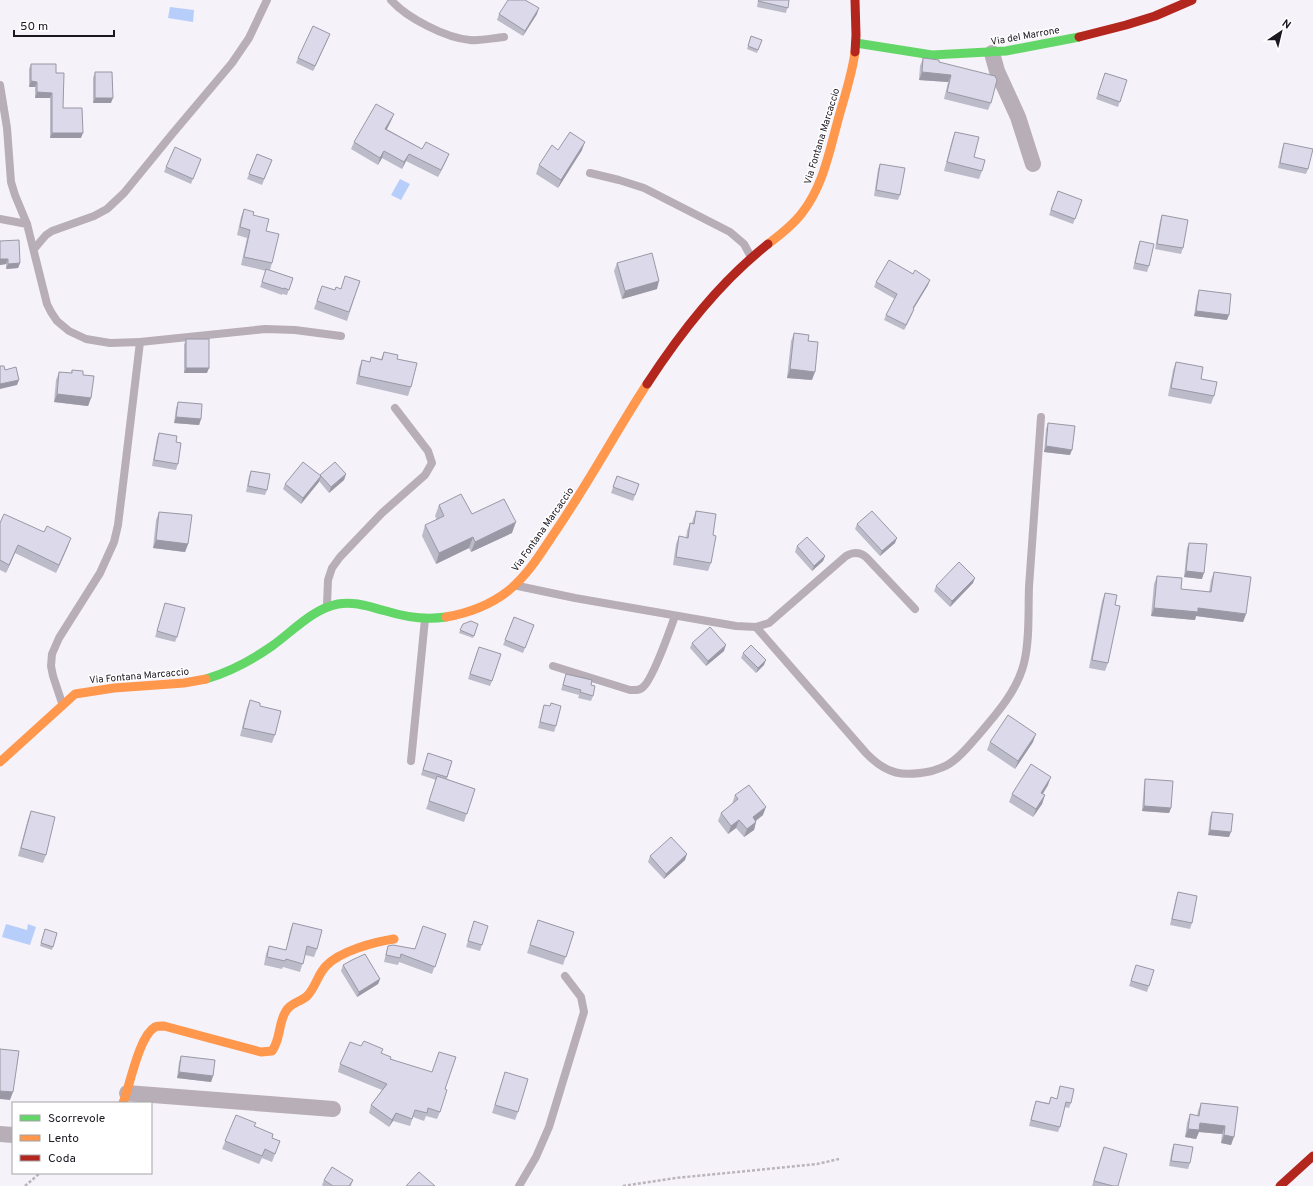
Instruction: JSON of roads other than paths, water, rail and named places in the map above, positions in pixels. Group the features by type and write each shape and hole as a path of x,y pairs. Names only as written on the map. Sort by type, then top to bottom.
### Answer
{"street":[{"name":"Via Fontana Marcaccio","path":"0,762 62,704 75,694 131,686 177,684 198,681 215,676 262,653 306,620 327,608 340,604 358,604 392,613 425,618 443,618 466,613 497,598 515,585 533,564 584,489 648,382 671,347 717,290 751,258 791,226 806,209 823,174 850,78 856,43 855,0"},
{"name":"Via del Marrone","path":"856,43 932,54 954,55 1017,50 1089,35 1126,25 1156,16 1192,0"},
{"path":"992,53 997,71 1018,117 1033,164"},
{"path":"333,1109 125,1098 142,1044 147,1034 154,1027 164,1026 261,1052 272,1051 277,1046 286,1010 308,996 329,963 338,957 371,944 394,939"},
{"path":"0,1134 12,1135"},
{"path":"1280,1186 1313,1156"}],"lane":[{"path":"34,249 46,235 52,231 94,216 106,209 124,193 229,68 249,38 267,0"},
{"path":"391,0 410,17 456,38 471,40 504,37"},
{"path":"0,84 7,128 14,195 27,224 47,304 54,317 64,327 74,334 86,339 102,342 140,342 265,329 295,330 341,336"},
{"path":"590,173 640,187 730,232 744,244 751,258"},
{"path":"0,220 27,224"},
{"path":"62,704 52,672 52,654 59,638 100,574 114,542 118,525 140,342"},
{"path":"327,608 328,580 332,568 340,557 382,512 425,475 432,463 428,451 395,408"},
{"path":"756,627 861,747 880,765 895,772 906,774 934,770 948,765 963,751 1000,707 1016,683 1024,663 1027,643 1041,417"},
{"path":"515,585 575,598 675,616 736,626 756,627 765,625 773,620 846,556 852,553 860,554 866,557 915,609"},
{"path":"553,666 630,690 641,689 649,679 675,616"},
{"path":"411,761 425,618"},
{"path":"519,1186 536,1158 549,1127 584,1012 581,997 575,987 565,976"}],"water":[{"path":"170,7 194,10 193,22 168,18"},
{"path":"400,179 410,184 401,200 391,195"},
{"path":"6,924 27,930 28,924 36,927 30,945 2,937"}]}
